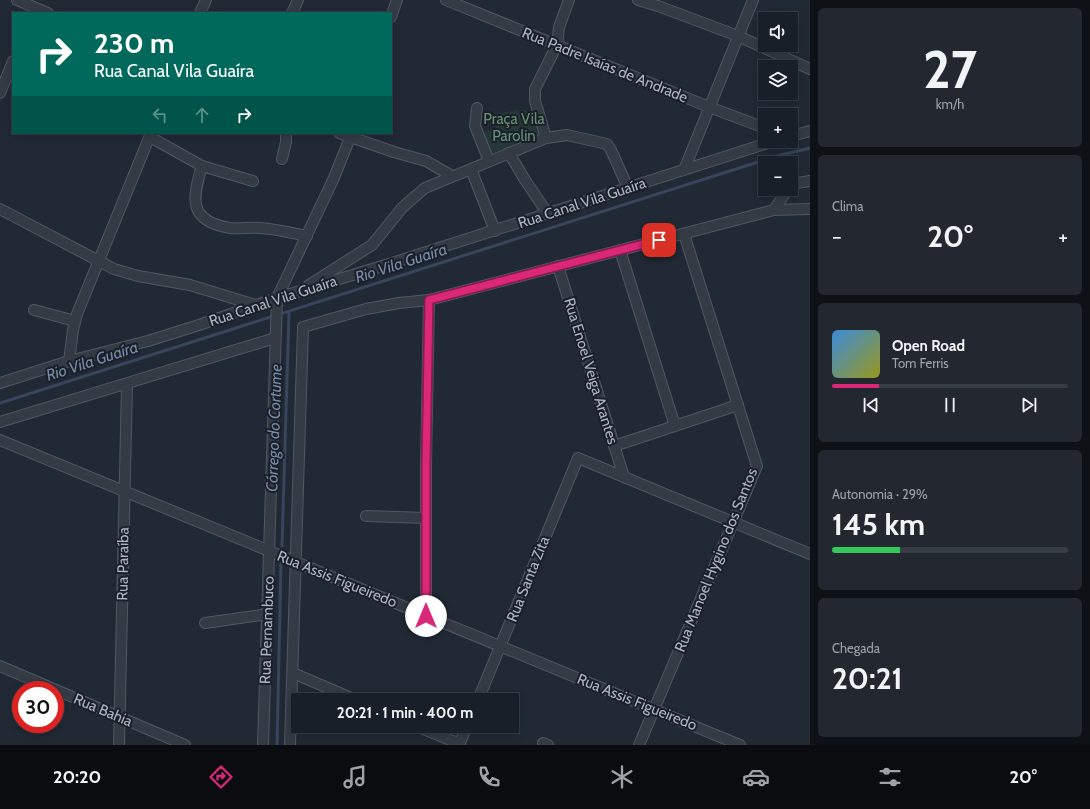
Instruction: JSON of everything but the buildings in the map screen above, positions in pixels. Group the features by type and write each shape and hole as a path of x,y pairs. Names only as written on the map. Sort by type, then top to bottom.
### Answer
{"street":[{"path":"17,0 46,12"},
{"path":"200,12 206,0"},
{"path":"292,12 298,0"},
{"path":"392,15 397,0"},
{"name":"Rua Padre Isaías de Andrade","path":"446,0 709,107 758,125"},
{"path":"546,138 534,94 536,84 557,45 559,27 569,0"},
{"path":"638,0 738,36 810,69"},
{"path":"684,170 752,0"},
{"path":"0,93 12,63"},
{"path":"477,108 475,126 489,161"},
{"path":"798,134 810,131"},
{"path":"282,159 286,142 286,134"},
{"path":"70,361 75,322 98,261 150,135 202,166 253,181"},
{"path":"277,298 333,180 352,136 398,154 426,161 452,176"},
{"path":"300,291 372,245 393,219 425,188 546,138 567,136 607,144 628,188"},
{"name":"Rua Canal Vila Guaíra","path":"0,383 70,361 219,319 255,305 495,231 758,146"},
{"path":"509,153 524,180 548,214"},
{"path":"202,166 196,186 195,203 201,215 219,225 230,228 261,228 307,236"},
{"path":"471,169 495,231"},
{"path":"798,183 810,181"},
{"path":"774,210 783,196"},
{"path":"426,616 429,300 774,210 810,208"},
{"path":"0,209 98,261 124,272 190,285 255,305"},
{"name":"Rua Manoel Hygino dos Santos","path":"639,745 756,466 684,234"},
{"path":"620,250 674,426"},
{"name":"Rua Enoel Veiga Arantes","path":"558,266 624,477"},
{"name":"Rua Pernambuco","path":"263,745 277,298"},
{"name":"Rua Pernambuco","path":"290,745 303,327 366,309 399,303 429,300"},
{"path":"34,310 75,322"},
{"path":"0,422 275,338"},
{"name":"Rua Paraíba","path":"119,745 127,384"},
{"path":"614,446 738,405"},
{"name":"Rua Assis Figueiredo","path":"0,440 740,745"},
{"name":"Rua Santa Zita","path":"481,693 578,458 624,477"},
{"path":"624,477 810,554"},
{"path":"366,516 426,518"},
{"path":"205,623 268,614"},
{"name":"Rua Bahia","path":"0,666 185,745"},
{"path":"293,673 340,693"},
{"path":"432,733 459,745 464,733"}],"green space":[{"name":"Praça Vila Parolin","path":"517,110 533,111 541,135 490,154 481,132 496,130 492,114"}],"waterway":[{"name":"Rio Vila Guaíra","path":"0,403 777,156 810,148"},
{"name":"Córrego do Cortume","path":"282,546 289,312"},
{"name":"Córrego do Cortume","path":"277,745 281,561"}],"route":[{"path":"426,616 426,464 429,300 659,240"}]}
